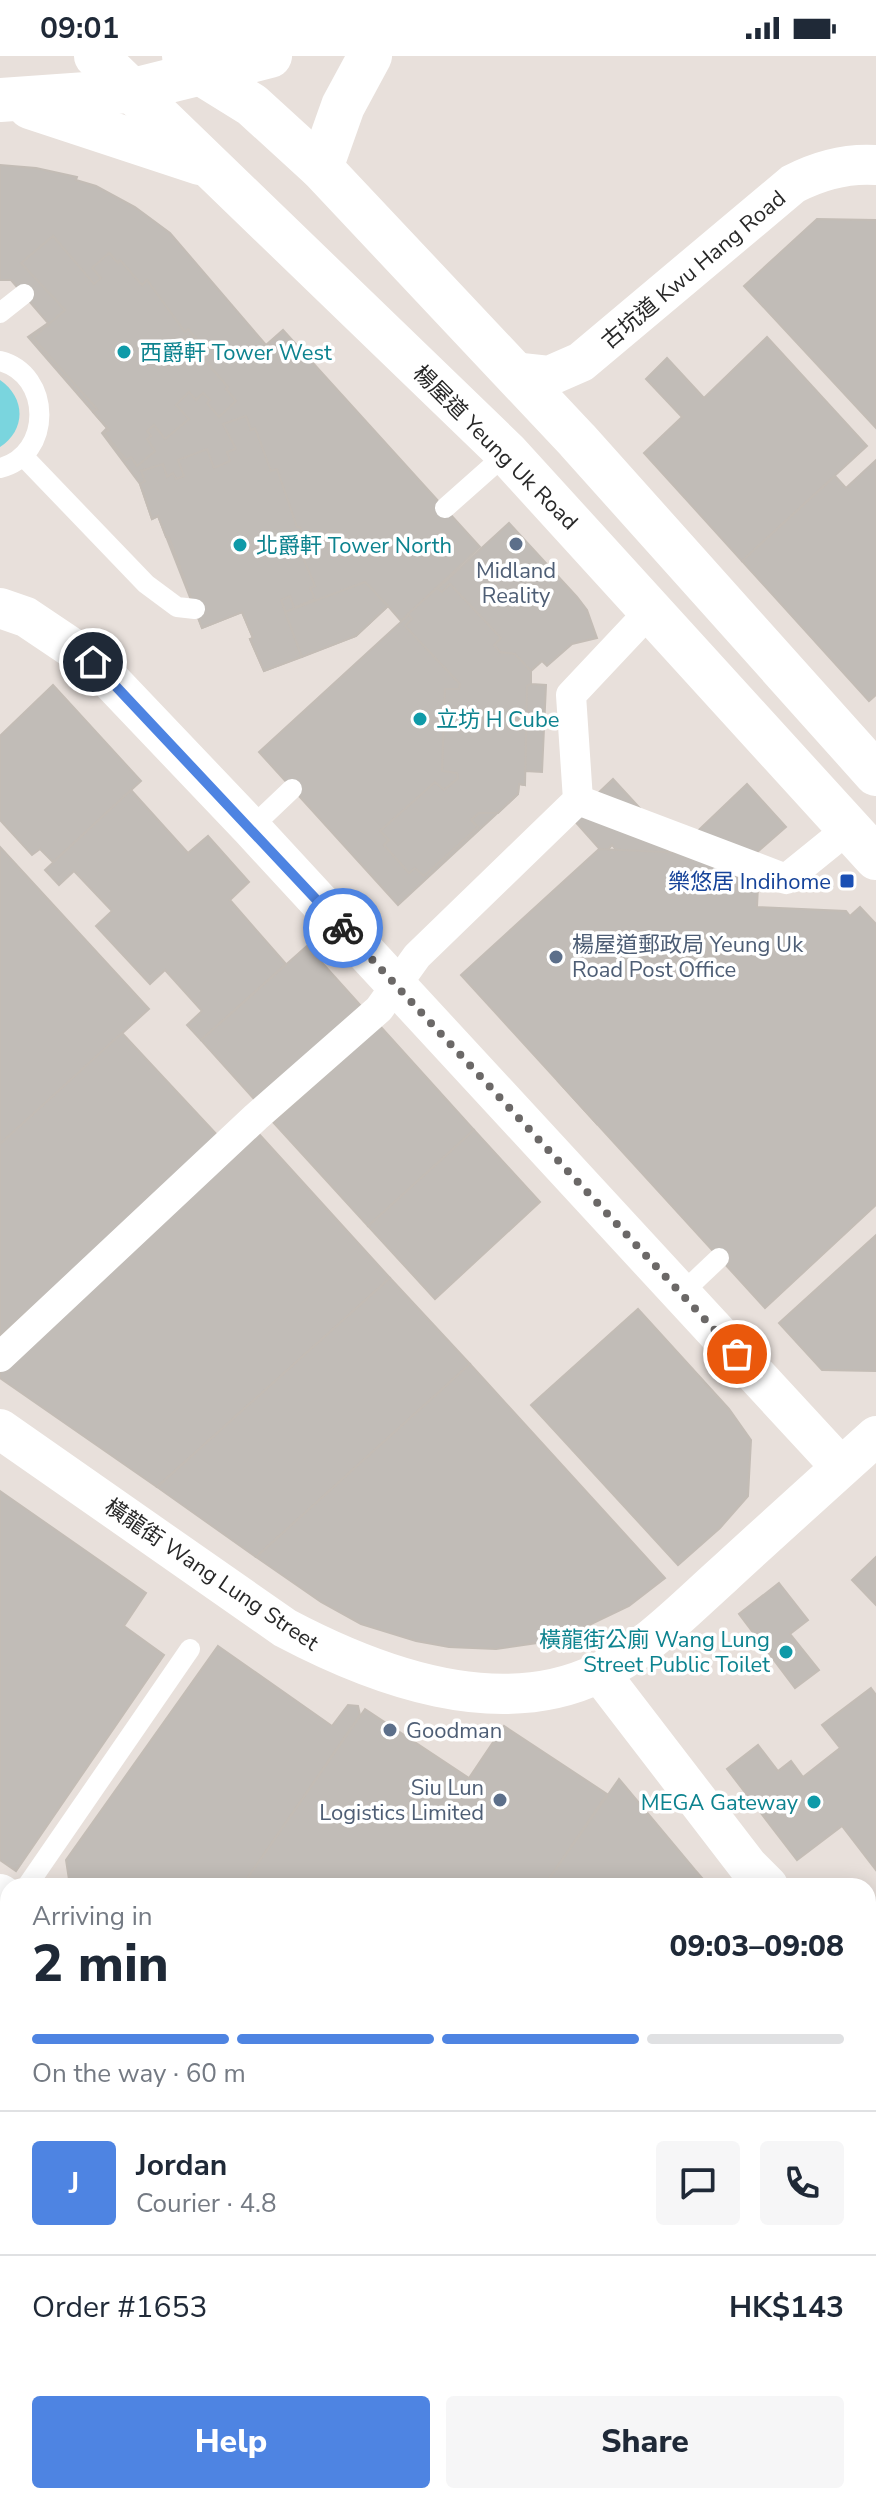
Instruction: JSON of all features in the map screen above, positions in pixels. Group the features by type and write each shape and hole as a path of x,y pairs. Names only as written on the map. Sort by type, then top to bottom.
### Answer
{"main road":[{"name":"楊屋道 Yeung Uk Road","path":"96,56 507,453 862,843"},
{"path":"4,100 129,91 193,65 270,56"},
{"path":"321,168 343,106 370,56"},
{"path":"193,65 252,105 321,168 602,467 876,774"},
{"path":"4,100 206,165"}],"street":[{"name":"古坑道 Kwu Hang Road","path":"512,372 549,376 581,362 793,184 812,174 852,164 876,165"},
{"path":"0,608 26,617 93,662 251,828 841,1467"},
{"path":"0,1357 256,1117 379,1009 417,956 578,800 571,695 651,610"},
{"path":"578,800 786,879 862,843"},
{"name":"橫龍街 Wang Lung Street","path":"0,1429 285,1628 334,1654 397,1678 466,1691 528,1692 572,1683 599,1672 652,1639 876,1436"},
{"path":"599,1672 760,1878"}],"lane":[{"path":"0,313 24,294"},
{"path":"0,361 23,373 34,388 40,405 40,424 34,441 23,456 0,468"},
{"path":"445,508 507,453"},
{"path":"23,456 146,584 177,607 195,609"},
{"path":"251,828 292,789"},
{"path":"681,1294 719,1258"},
{"path":"33,1878 190,1649"}],"water":[{"path":"0,380 15,396 20,414 15,432 0,447"}],"building":[{"path":"0,165 36,168 77,177 76,180 96,186 135,207 170,233 266,345 283,330 480,547 401,621 388,606 356,636 264,671 242,612 202,628 158,516 152,519 140,484 102,433 107,428 28,337 48,323 11,280 0,280"},
{"path":"817,219 876,220 876,428 744,286"},
{"name":"西爵軒 Tower West","path":"53,236 94,284 101,278 92,268 109,253 118,263 120,260 142,285 147,280 185,332 188,329 206,350 200,355 236,401 219,417 203,393 196,400 189,392 176,405 189,419 165,439 154,425 147,431 151,436 147,439 155,451 137,466 131,457 126,460 104,433 109,430 93,412 97,409 33,338 65,310 21,263"},
{"path":"767,337 867,446 742,561 644,453 682,417 646,379 667,358 704,398"},
{"name":"北爵軒 Tower North","path":"246,416 251,430 255,428 271,471 277,469 297,527 300,527 310,552 302,555 315,586 310,588 315,599 294,608 290,596 281,600 302,657 264,671 242,612 202,628 169,537 166,537 158,516 152,519 140,484 145,481 141,471 163,464 167,477 173,473 176,479 184,476 178,460 207,449 214,468 230,461 227,452 236,449 223,424"},
{"path":"876,460 876,695 869,701 742,561 835,476 846,488"},
{"name":"立坊 H Cube","path":"509,523 587,610 597,638 572,644 547,666 542,661 531,671 531,684 546,685 542,772 525,771 525,785 519,784 518,794 398,905 259,752"},
{"path":"365,582 388,606 356,636 302,657 285,612"},
{"path":"450,584 501,638 494,645 500,652 515,654 531,671 531,684 527,686 525,785 519,784 518,794 498,813 479,813 471,820 478,827 424,876 415,868 409,873 384,845 389,840 380,831 435,782 444,790 458,778 457,773 442,771 445,689 459,689 460,684 405,626 412,619 408,614 437,588 442,592"},
{"path":"53,685 141,781 53,862 40,849 32,855 0,820 0,736"},
{"path":"613,779 672,843 666,849 672,855 686,855 684,844 747,784 786,827 739,868 738,900 725,899 724,916 738,917 735,948 717,947 717,963 735,965 734,997 720,996 720,1012 733,1013 732,1045 723,1044 721,1052 732,1063 741,1054 773,1090 730,1130 671,1065 677,1058 672,1053 659,1053 654,1059 660,1065 597,1124 558,1081 594,1049 603,1057 611,1051 612,1041 604,1039 606,1008 619,1009 619,992 607,991 608,959 625,961 626,944 609,943 611,912 623,912 624,896 610,895 611,862 620,864 621,855 612,845 604,854 572,818"},
{"path":"131,790 188,853 208,836 249,882 230,900 286,964 201,1040 187,1025 202,1011 165,970 150,984 96,926 112,911 74,871 59,885 45,870"},
{"path":"0,847 149,1009 0,1144"},
{"path":"599,849 730,855 758,886 757,907 846,911 850,916 860,907 876,924 876,1205 765,1308 461,975"},
{"path":"307,946 361,1006 255,1100 201,1040"},
{"path":"380,1026 474,1130 368,1226 273,1122"},
{"path":"122,1033 219,1137 0,1336 0,1144"},
{"path":"474,1130 540,1202 435,1299 368,1226"},
{"path":"259,1134 390,1278 157,1487 0,1378 0,1370"},
{"path":"876,1235 876,1371 822,1370 779,1323"},
{"path":"390,1278 470,1364 256,1557 157,1487"},
{"path":"638,1309 729,1409 751,1440 748,1496 720,1528 678,1565 531,1405"},
{"path":"470,1364 665,1578 629,1606 544,1642 496,1649 449,1647 416,1641 361,1624 321,1602 256,1557"},
{"path":"0,1491 146,1593 124,1626 164,1655 16,1871 0,1860"},
{"path":"876,1557 876,1605 852,1580"},
{"name":"橫龍街公廁 Wang Lung Street Public Toilet","path":"779,1583 808,1620 790,1634 819,1670 795,1688 739,1614"},
{"path":"218,1646 332,1726 348,1705 358,1706 360,1715 248,1878 69,1878 66,1860"},
{"name":"MEGA Gateway","path":"871,1688 876,1695 876,1870 842,1826 797,1860 727,1769 758,1745 778,1771 791,1761 803,1777 840,1748 822,1725"},
{"path":"365,1709 469,1778 504,1726 607,1794 549,1878 248,1878"},
{"path":"619,1779 702,1878 550,1878"}],"way so far":[{"path":"343,928 737,1354"}],"place":[{"name":"西爵軒 Tower West","path":"124,352"},
{"name":"Midland Reality","path":"516,544"},
{"name":"北爵軒 Tower North","path":"240,545"},
{"name":"立坊 H Cube","path":"420,719"},
{"name":"樂悠居 Indihome","path":"847,881"},
{"name":"楊屋道郵政局 Yeung Uk Road Post Office","path":"556,957"},
{"name":"橫龍街公廁 Wang Lung Street Public Toilet","path":"786,1652"},
{"name":"Goodman","path":"390,1730"},
{"name":"Siu Lun Logistics Limited","path":"500,1800"},
{"name":"MEGA Gateway","path":"814,1802"}],"route":[{"path":"93,662 343,928"}]}
